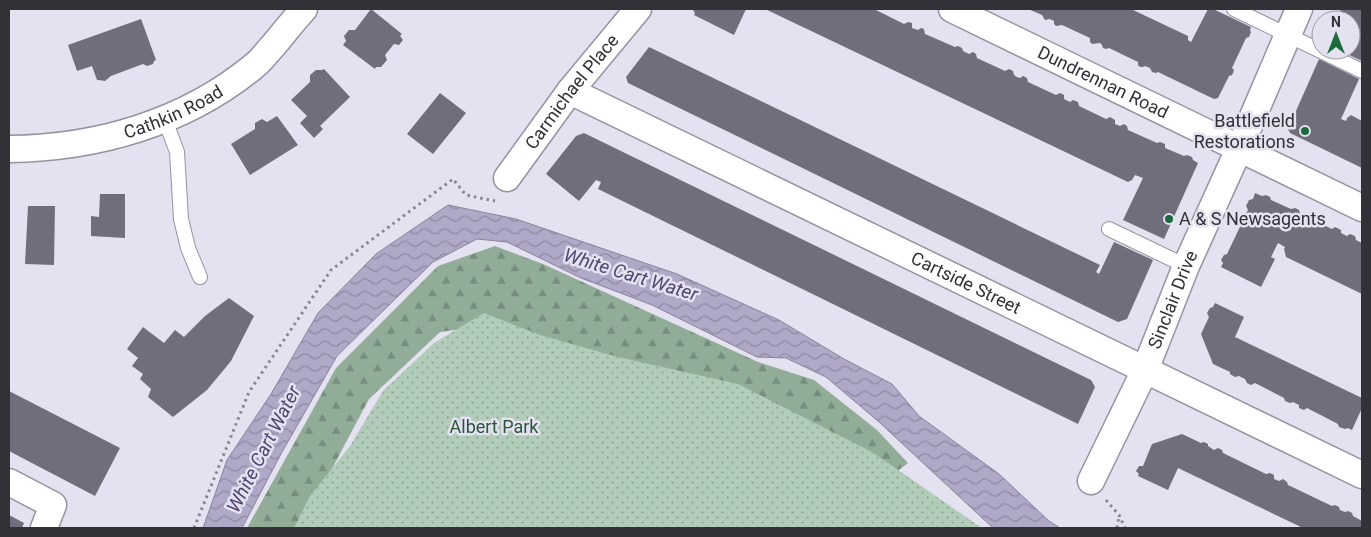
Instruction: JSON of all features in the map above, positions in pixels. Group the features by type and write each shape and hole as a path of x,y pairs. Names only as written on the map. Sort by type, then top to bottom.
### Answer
{"street":[{"name":"Cathkin Road","path":"9,150 74,144 116,136 165,120 224,89 256,65 304,9"},
{"name":"Carmichael Place","path":"507,178 570,91 638,9"},
{"name":"Dundrennan Road","path":"952,9 1362,208"},
{"name":"Sinclair Drive","path":"1091,481 1145,370 1186,266 1299,9"},
{"name":"Cartside Street","path":"570,91 1362,475"},
{"path":"9,482 48,517"}],"lane":[{"path":"1234,9 1362,71"},
{"path":"165,120 177,152 181,219 188,248 200,277"},
{"path":"1109,229 1186,266"}],"path":[{"path":"194,528 250,392 331,270 453,179 466,195 495,201 507,178"},
{"path":"1117,527 1119,515 1125,528"}],"green space":[{"path":"495,246 543,264 758,362 814,380 877,430 908,463 887,479 485,326 440,332 369,399 302,528 247,528 336,368 438,266"},
{"name":"Albert Park","path":"484,313 540,335 618,357 738,384 872,452 982,528 294,528 310,496 350,446 383,391 434,343"}],"water":[{"name":"White Cart Water","path":"448,205 516,219 677,274 779,320 844,359 892,384 919,416 999,474 1049,521 1060,528 993,528 879,422 826,377 786,358 757,357 652,305 581,278 507,242 477,239 433,262 337,356 282,452 242,528 203,528 227,460 271,394 318,313 376,254"}],"building":[{"path":"371,9 402,34 400,36 403,40 399,45 394,44 385,55 387,60 381,67 376,67 375,69 343,45 346,41 344,36 349,30 355,30"},
{"path":"694,9 746,9 734,35 694,15"},
{"path":"765,9 874,9 904,24 912,23 912,28 924,29 925,34 955,47 958,46 969,54 973,52 977,58 1005,71 1009,69 1017,77 1023,76 1027,78 1028,82 1056,95 1060,93 1064,95 1064,99 1070,102 1073,100 1078,102 1079,106 1106,119 1110,117 1115,120 1115,124 1120,126 1124,124 1128,130 1157,143 1165,144 1165,148 1184,156 1192,157 1198,163 1164,239 1123,220 1143,178 1135,175 1128,182"},
{"path":"1028,9 1131,9 1188,36 1188,40 1191,42 1208,9 1213,9 1251,27 1251,32 1249,37 1246,38 1232,68 1234,70 1232,75 1229,76 1218,98 1214,99 1158,72 1152,72 1150,68 1140,67 1138,62 1109,48 1103,48 1100,43 1092,44 1090,38 1062,25 1056,26 1054,21 1050,19 1045,20 1042,15"},
{"path":"1362,9 1362,61 1360,60 1361,10 1341,10"},
{"path":"141,19 156,60 153,64 147,66 143,64 111,76 105,81 97,80 92,66 77,71 68,45"},
{"path":"649,47 1100,265 1096,272 1099,274 1114,242 1153,260 1127,319 1118,322 628,83 626,77"},
{"path":"1319,60 1359,79 1341,119 1346,121 1351,115 1362,121 1362,168 1290,133 1288,129"},
{"path":"324,69 350,97 320,126 323,129 314,138 300,123 307,116 291,100 310,82 310,75 316,70"},
{"path":"440,93 466,113 433,154 407,134"},
{"path":"277,116 298,145 250,175 231,144 255,129 255,123 262,119 267,122"},
{"path":"584,133 1091,380 1095,387 1078,424 598,189 601,182 596,180 579,201 546,174 576,136"},
{"path":"1255,193 1262,196 1266,195 1271,200 1291,209 1295,208 1299,210 1300,214 1332,229 1335,227 1347,236 1350,234 1355,236 1356,240 1362,243 1362,294 1286,257 1285,247 1278,243 1271,257 1275,259 1261,287 1221,267 1223,263 1221,260 1227,254 1248,210 1246,206 1249,200 1253,199"},
{"path":"100,194 125,194 125,238 91,236 91,216 99,217"},
{"path":"28,206 55,206 54,265 25,264"},
{"path":"229,298 254,316 231,361 207,390 173,417 148,397 151,389 140,379 143,374 132,366 138,358 127,349 143,327 164,343 175,330 184,337 205,316"},
{"path":"1215,303 1244,317 1235,337 1362,398 1362,408 1352,430 1339,427 1338,424 1307,408 1304,410 1299,408 1299,405 1285,401 1284,398 1255,383 1251,385 1245,379 1239,376 1235,377 1230,372 1213,364 1201,334 1209,317 1207,313"},
{"path":"9,391 120,448 95,496 9,451"},
{"path":"1182,434 1201,443 1208,444 1214,450 1218,448 1223,453 1266,474 1274,475 1274,479 1279,481 1283,479 1288,485 1332,506 1335,505 1340,510 1352,513 1353,516 1362,521 1362,528 1303,528 1178,468 1168,490 1138,476 1139,474 1136,471 1139,466 1143,466 1152,444"},
{"path":"9,515 24,523 22,528 9,528"}],"place":[{"name":"Battlefield Restorations","path":"1305,131"},
{"name":"A & S Newsagents","path":"1169,219"}]}
